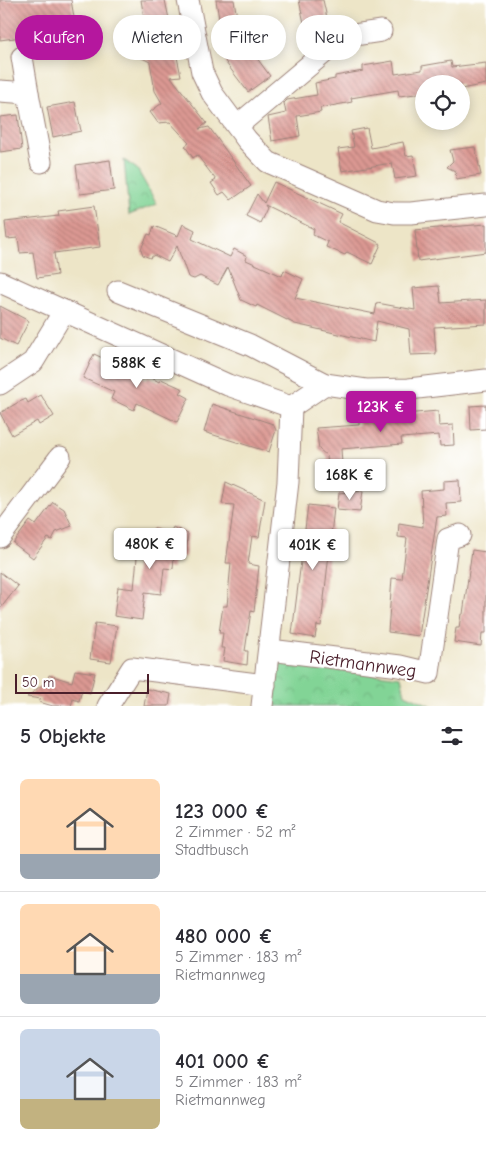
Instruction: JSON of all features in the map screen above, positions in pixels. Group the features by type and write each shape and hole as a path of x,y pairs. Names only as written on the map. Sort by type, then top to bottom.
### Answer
{"street":[{"path":"188,0 202,72 212,93 268,162 377,210 411,213 486,205"},
{"path":"237,126 330,47 354,35 381,31"},
{"path":"22,60 41,162"},
{"path":"0,91 28,93"},
{"path":"0,282 228,385 291,406"},
{"path":"118,291 250,345 325,384 366,390 409,389 486,380"},
{"path":"0,384 33,362 64,311"},
{"path":"291,406 325,384"},
{"path":"108,706 132,668 264,696 288,482 291,406"},
{"path":"0,537 60,457"},
{"name":"Rietmannweg","path":"270,650 400,666 429,673 448,539 460,535"}],"green space":[{"path":"124,160 137,169 157,204 129,215"},
{"path":"280,662 401,677 405,694 432,706 275,706 273,705"}],"building":[{"path":"0,0 71,0 74,15 15,15 15,38 0,40"},
{"path":"141,0 165,0 168,15 144,15"},
{"path":"216,0 234,0 237,15 218,15"},
{"path":"299,0 323,0 326,15 302,15"},
{"path":"146,60 178,60 181,76 171,77 207,123 199,129 209,127 251,186 231,200 224,192 219,195 211,183 216,180 197,155 193,158 185,146 189,143 170,122 158,123 150,112 162,103 155,91 150,62"},
{"path":"226,60 258,60 270,76 248,92"},
{"path":"393,61 395,74 422,70 422,66 451,61 452,67 486,63 486,84 470,87 470,75 415,75 415,94 399,96 398,90 351,98 352,102 320,108 321,112 297,116 300,136 272,141 268,117 286,113 284,103 287,100 317,95 315,83 335,79 335,76 363,71 363,66"},
{"path":"75,102 81,131 53,137 47,107"},
{"path":"18,115 22,149 0,152 0,117"},
{"path":"367,128 371,148 403,142 406,156 413,155 417,176 395,179 392,163 342,171 338,149 354,147 351,131"},
{"path":"475,147 481,175 456,179 455,171 447,167 453,161 450,150"},
{"path":"110,160 114,190 80,194 76,165"},
{"path":"274,182 342,214 338,222 381,244 372,264 347,252 345,255 326,247 328,242 313,235 314,229 265,205 267,208 260,223 246,216 257,194 264,203"},
{"path":"94,206 100,247 54,253 57,275 37,278 33,252 20,253 18,238 7,239 5,222 59,216 58,211"},
{"path":"183,224 195,230 192,239 230,257 234,249 247,256 246,260 282,276 284,270 303,279 295,298 375,314 377,303 415,310 413,288 439,286 441,303 486,300 486,324 434,327 436,354 411,355 409,329 377,321 374,342 295,324 257,305 256,307 241,300 228,267 218,285 200,276 194,279 188,277 177,246 168,262 154,255 150,258 143,255 141,249 148,234 151,235 154,226 178,236"},
{"path":"486,224 486,252 418,261 415,230"},
{"path":"0,306 29,321 16,346 0,338"},
{"path":"94,354 147,379 148,376 159,382 161,379 183,389 180,393 189,398 177,422 137,403 134,410 111,399 114,392 83,378"},
{"path":"41,395 54,416 39,425 37,421 12,435 0,413 26,399 28,403"},
{"path":"212,404 273,424 276,430 269,452 204,432"},
{"path":"486,405 486,429 471,430 470,406"},
{"path":"438,411 439,426 453,425 454,445 440,446 439,435 401,438 402,444 341,449 342,464 328,466 327,456 319,449 316,428 359,425 359,418"},
{"path":"460,480 461,502 446,503 447,516 437,517 419,636 388,632 392,578 402,579 407,538 398,537 399,523 423,527 421,491 444,489 444,481"},
{"path":"226,482 265,500 259,537 252,536 248,564 259,566 254,612 251,611 245,651 248,651 247,665 223,661 225,648 221,648 223,633 219,633 223,606 227,606 231,563 226,563 234,505 222,504"},
{"path":"363,491 360,512 337,510 339,493"},
{"path":"53,502 64,509 72,526 56,532 52,540 48,538 33,558 13,543 30,521 36,525"},
{"path":"308,505 334,508 321,626 317,625 315,638 292,634"},
{"path":"173,527 188,534 185,557 174,555 173,569 164,568 161,594 145,592 142,620 114,616 118,587 134,589 138,547 154,528 169,535"},
{"path":"472,550 486,552 486,633 482,633 481,646 454,642 456,628 459,628 461,614 463,614"},
{"path":"0,572 18,586 0,609"},
{"path":"95,623 117,626 111,662 90,659"},
{"path":"75,670 95,673 90,693 82,690 79,701 73,699 71,706 53,706 39,702 41,699 27,697 47,681 49,675 72,682"},
{"path":"147,689 171,694 169,706 144,706"}]}
